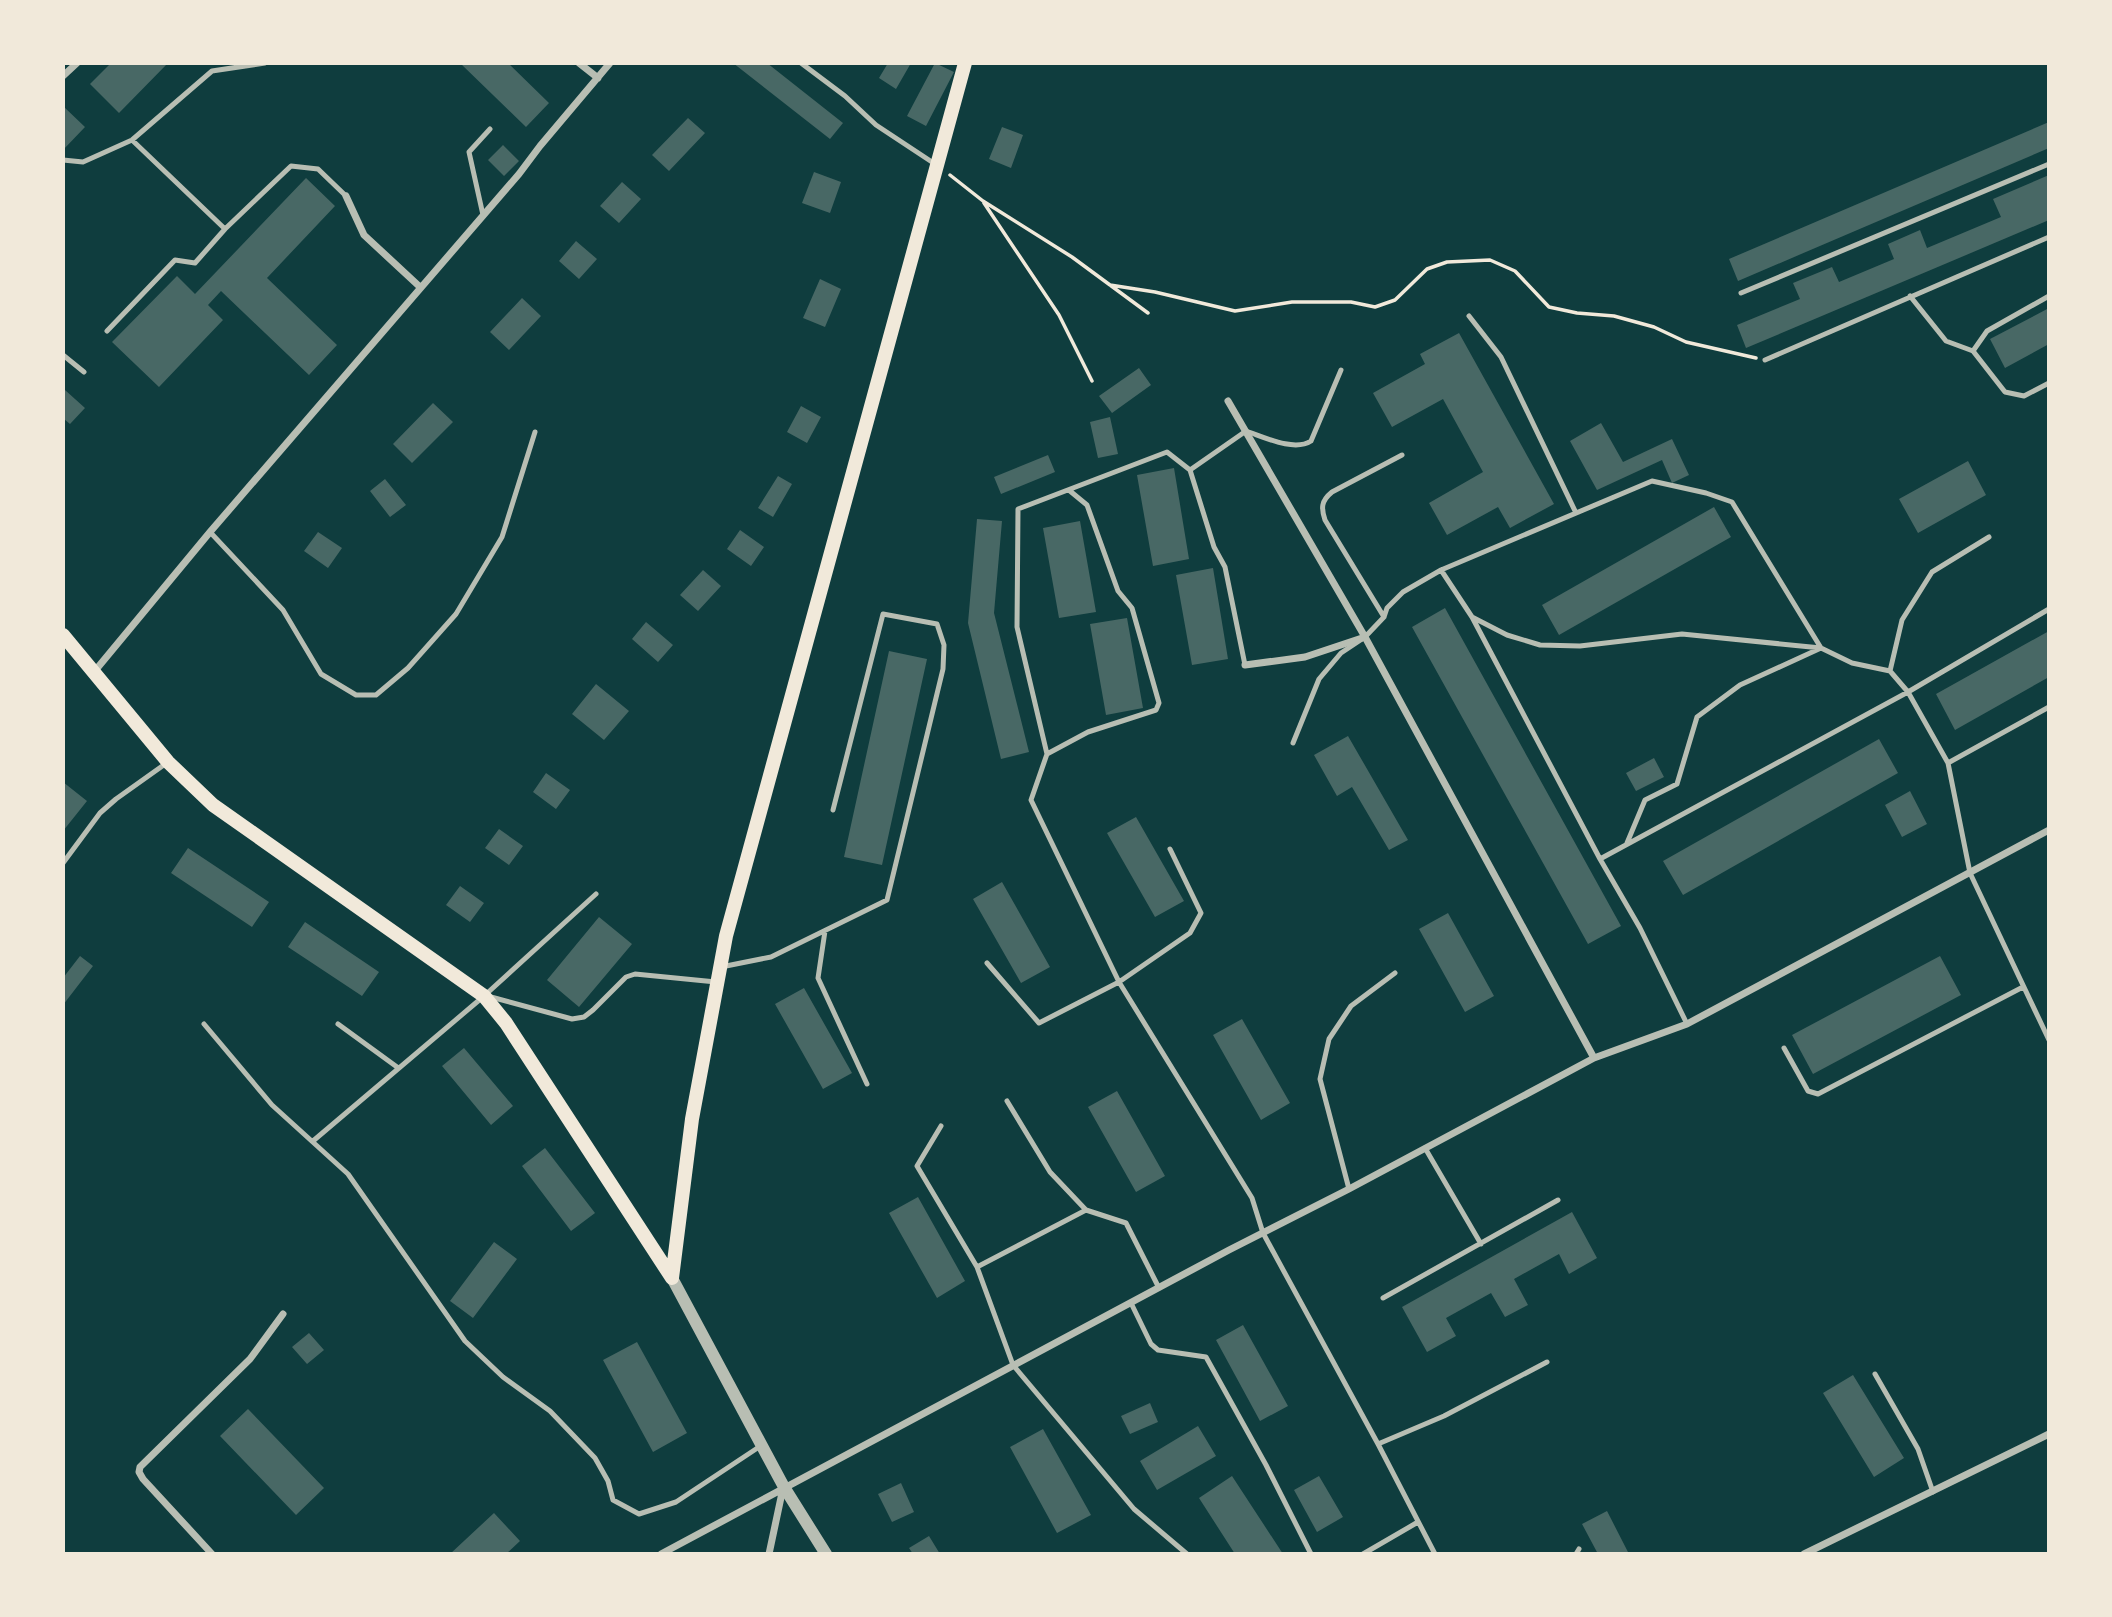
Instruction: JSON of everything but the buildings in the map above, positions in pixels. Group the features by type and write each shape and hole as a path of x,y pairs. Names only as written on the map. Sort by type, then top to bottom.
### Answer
{"main road":[{"path":"672,1278 692,1119 726,936 965,63"},
{"path":"63,635 168,762 213,804 484,996 506,1023 672,1278"}],"street":[{"path":"63,76 77,63"},
{"path":"579,63 598,78"},
{"path":"94,672 610,63"},
{"path":"346,196 365,235 420,287"},
{"path":"1228,401 1365,637 1594,1058"},
{"path":"1245,665 1305,657 1365,637"},
{"path":"661,1554 1594,1058 1686,1024 2049,830"},
{"path":"672,1278 784,1487 826,1554"},
{"path":"212,1554 143,1479 139,1472 140,1466 250,1359 283,1314"},
{"path":"1804,1554 2049,1434"},
{"path":"769,1554 784,1487"}],"lane":[{"path":"209,63 212,71"},
{"path":"63,160 83,162 132,141 212,71 265,63"},
{"path":"801,63 845,96 876,125 923,158 938,165"},
{"path":"482,215 469,152 490,129"},
{"path":"132,141 225,229"},
{"path":"1741,293 2049,164"},
{"path":"107,331 175,260 194,263 290,166 318,169 346,196"},
{"path":"1765,360 2049,237"},
{"path":"1910,296 1946,341 1973,351 2005,392 2024,396 2049,383"},
{"path":"1973,351 1987,331 2049,296"},
{"path":"1469,316 1501,356 1576,513"},
{"path":"63,355 84,372"},
{"path":"1190,470 1246,431 1294,445 1305,445 1311,441 1341,370"},
{"path":"210,532 283,610 321,674 356,695 376,695 408,668 456,614 502,537 535,432"},
{"path":"1245,665 1225,567 1214,547 1190,470 1167,452 1018,509 1017,627 1047,754 1031,800 1119,982 1252,1198 1263,1233 1435,1554"},
{"path":"1384,617 1321,509 1325,498 1332,492 1402,456"},
{"path":"1293,743 1320,679 1340,653 1365,637 1403,592 1441,570 1652,481 1732,502 1821,648"},
{"path":"1047,754 1088,732 1156,710 1159,703 1132,608 1118,591 1087,505 1070,491"},
{"path":"1890,671 1902,620 1933,572 1989,537"},
{"path":"1441,570 1472,617 1600,859 1640,928 1686,1024"},
{"path":"1600,859 1908,692 2049,609"},
{"path":"484,996 572,1019 584,1017 626,978 635,974 719,975 771,957 887,900 943,669 944,645 937,624 883,614 833,810"},
{"path":"1472,617 1507,635 1540,645 1580,646 1682,634 1821,648 1852,663 1890,671 1908,692 1948,763 1970,873 2049,1040"},
{"path":"1628,843 1645,800 1677,784 1697,717 1740,685 1821,648"},
{"path":"1948,763 2049,707"},
{"path":"63,861 108,806 168,762"},
{"path":"986,963 1039,1023 1119,982 1190,933 1201,913 1170,849"},
{"path":"313,1142 484,996 596,894"},
{"path":"825,931 818,978 867,1084"},
{"path":"1349,1189 1320,1079 1329,1039 1351,1006 1395,973"},
{"path":"1784,1048 1808,1091 1818,1094 2023,987"},
{"path":"204,1024 272,1105 348,1174 465,1341 503,1377 550,1411 595,1458 608,1481 613,1500 639,1514 676,1502 762,1445"},
{"path":"338,1024 397,1068"},
{"path":"1007,1101 1050,1172 1086,1210 1126,1223 1159,1288"},
{"path":"941,1126 917,1166 977,1268 1013,1366 1134,1509 1187,1554"},
{"path":"1424,1148 1481,1244"},
{"path":"1383,1298 1558,1200"},
{"path":"977,1268 1086,1210"},
{"path":"1131,1303 1151,1344 1158,1350 1206,1357 1266,1465 1311,1554"},
{"path":"1378,1444 1444,1416 1547,1362"},
{"path":"1875,1374 1918,1449 1933,1492"},
{"path":"1363,1554 1418,1522"}],"path":[{"path":"938,165 983,201 1072,257 1148,313"},
{"path":"983,201 1059,315 1092,381"},
{"path":"1110,285 1155,292 1235,311 1293,302 1351,302 1375,307 1395,300 1427,269 1447,262 1490,260 1516,271 1549,307 1577,313 1614,316 1654,327 1686,342 1765,360"}]}
